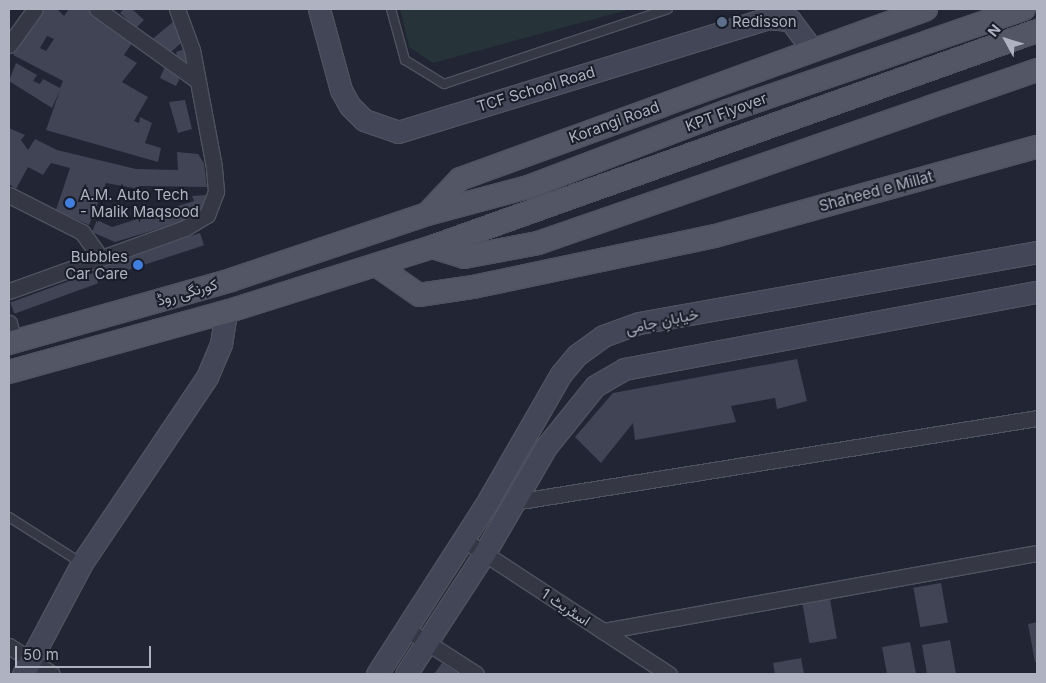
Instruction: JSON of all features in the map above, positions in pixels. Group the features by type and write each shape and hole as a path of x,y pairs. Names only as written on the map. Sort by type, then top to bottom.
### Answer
{"main road":[{"name":"TCF School Road","path":"320,9 341,90 350,106 364,120 398,132 768,18 792,14 813,50"},
{"name":"KPT Flyover","path":"427,214 528,187 727,111 1024,9"},
{"name":"Korangi Road","path":"427,214 460,179 917,10"},
{"name":"KPT Flyover","path":"371,267 527,214 1037,31"},
{"path":"432,247 464,257 538,243 1037,70"},
{"name":"Shaheed e Millat","path":"371,267 419,295 473,287 715,236 1037,147"},
{"name":"کورنگی روڈ","path":"10,336 231,280 364,237 427,214"},
{"name":"خیابانِ جامی","path":"377,674 461,544 561,374 576,355 603,336 639,323 1037,252"},
{"name":"کورنگی روڈ","path":"9,372 167,326 233,310 371,267"},
{"path":"406,674 572,410 595,386 624,369 1037,292"},
{"path":"26,667 82,563 207,377 233,310"}],"street":[{"path":"11,34 35,9"},
{"path":"97,9 195,79"},
{"path":"9,291 185,228 208,214 213,204 214,167 195,79 192,50 177,9"},
{"path":"9,195 82,232 100,257"},
{"path":"514,502 1037,418"},
{"name":"اسٹریٹ 1","path":"461,544 669,674"},
{"path":"603,631 1037,553"},
{"path":"410,623 476,674"},
{"path":"9,646 26,667 52,674"}],"lane":[{"path":"392,9 405,60 444,84 668,9"},
{"path":"9,517 82,563"}],"shaded area":[{"path":"400,9 631,9 433,63 409,47"}],"building":[{"path":"36,9 57,9 64,16 69,9 90,9 134,40 124,55 137,63 122,82 148,97 134,121 139,123 140,117 152,123 145,143 161,148 158,162 46,130 60,90 52,108 9,81 16,63 37,75 33,81 40,84 43,79 60,88 63,81 13,55 40,11","holes":["47,36 54,39 46,51 40,48"]},
{"path":"124,9 132,9 144,20 136,28 120,13"},
{"path":"174,21 182,42 169,54 150,41"},
{"path":"185,49 189,64 179,63 176,52"},
{"path":"166,64 175,70 179,80 176,86 160,78"},
{"path":"185,100 192,129 178,133 169,102"},
{"path":"9,128 25,135 21,140 28,150 35,139 57,150 136,169 178,170 177,152 198,154 204,163 207,187 139,186 139,189 106,183 89,225 56,210 70,168 51,163 43,175 28,167 16,189 9,184"},
{"path":"207,195 206,207 198,217 115,242 92,232 97,220 112,227 194,201 192,196"},
{"path":"200,233 204,245 101,279 97,266"},
{"path":"94,272 98,283 14,314 10,302"},
{"path":"797,359 807,401 777,409 775,398 731,406 736,422 635,440 633,423 601,463 575,437 613,393"},
{"path":"941,583 948,622 920,627 913,588"},
{"path":"830,599 837,638 809,643 802,604"},
{"path":"1037,622 1037,662 1035,662 1028,624"},
{"path":"950,640 956,674 927,674 922,645"},
{"path":"910,642 916,674 887,674 882,647"},
{"path":"801,658 804,674 775,674 773,663"},
{"path":"442,663 459,674 434,674"}],"place":[{"name":"Redisson","path":"722,22"},
{"name":"A.M. Auto Tech - Malik Maqsood","path":"70,203"},
{"name":"Bubbles Car Care","path":"138,265"}]}
